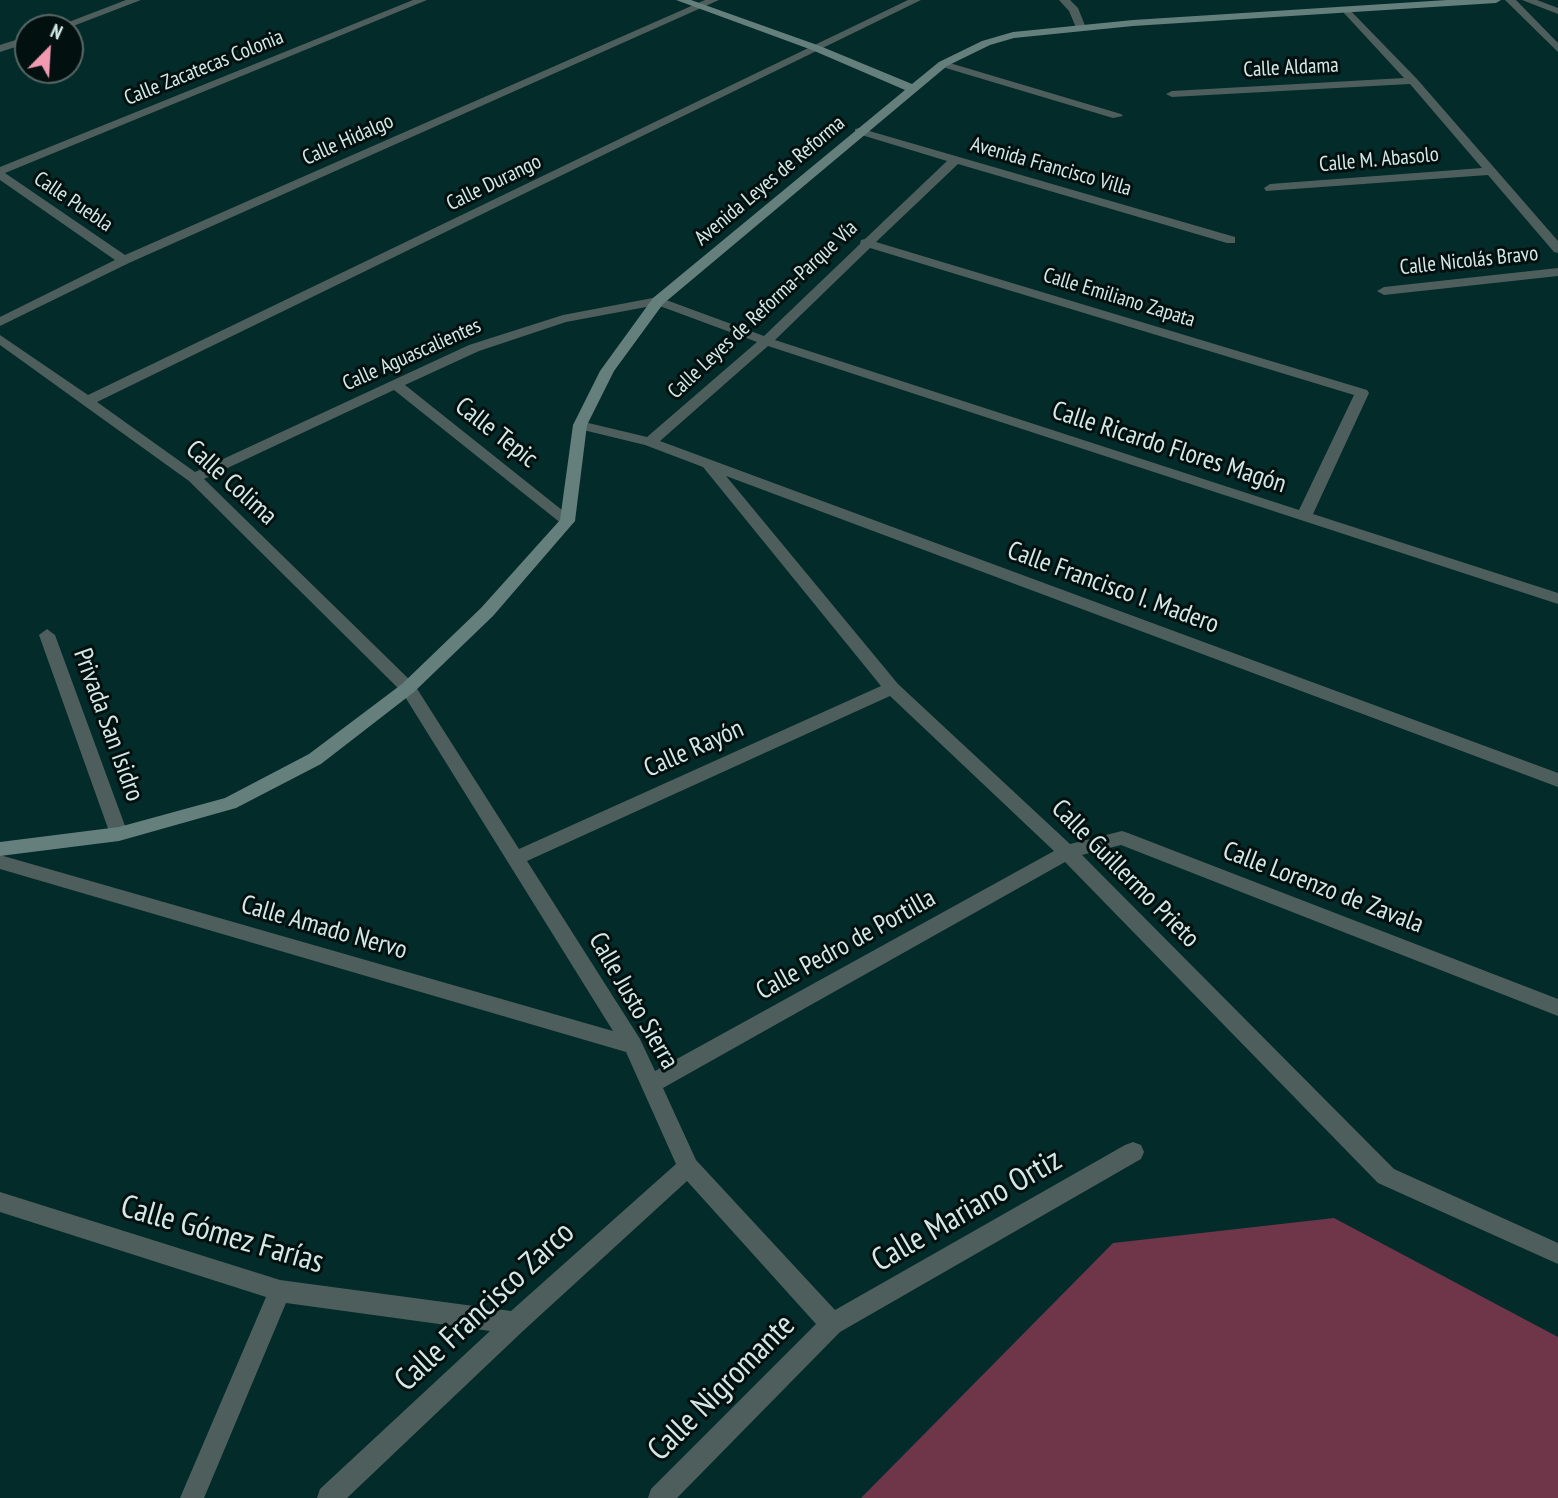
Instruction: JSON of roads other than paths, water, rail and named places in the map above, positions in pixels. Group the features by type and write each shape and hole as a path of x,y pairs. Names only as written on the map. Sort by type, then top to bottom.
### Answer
{"street":[{"path":"84,19 136,0"},
{"name":"Calle Zacatecas Colonia","path":"0,173 422,0"},
{"path":"681,0 816,48 911,88"},
{"name":"Calle Hidalgo","path":"0,322 124,260 714,0"},
{"name":"Calle Durango","path":"89,400 916,0"},
{"path":"1064,0 1074,10 1081,28"},
{"name":"Avenida Leyes de Reforma","path":"567,520 580,425 607,371 658,301 859,131 943,64 986,43 1013,35 1496,0"},
{"path":"1510,0 1558,49"},
{"path":"1527,0 1558,11"},
{"path":"1347,10 1413,81 1558,248"},
{"path":"943,64 1117,116"},
{"name":"Calle Aldama","path":"1172,94 1413,81"},
{"name":"Avenida Francisco Villa","path":"859,131 1231,240"},
{"name":"Calle Leyes de Reforma-Parque Vía","path":"650,442 766,341 865,243 956,159"},
{"name":"Calle M. Abasolo","path":"1269,188 1491,171"},
{"name":"Calle Puebla","path":"0,173 124,260"},
{"name":"Calle Emiliano Zapata","path":"865,243 1362,393 1303,518"},
{"name":"Calle Nicolás Bravo","path":"1384,291 1558,272"},
{"name":"Calle Ricardo Flores Magón","path":"658,301 766,341 1558,599"},
{"name":"Calle Aguascalientes","path":"194,478 474,348 563,319 658,301"},
{"name":"Calle Colima","path":"0,339 89,400 194,478 408,688"},
{"name":"Calle Tepic","path":"395,384 567,520"},
{"path":"580,425 650,442"},
{"name":"Calle Francisco I. Madero","path":"650,442 1558,780"},
{"name":"Calle Guillermo Prieto","path":"708,463 892,688 1067,852 1386,1175 1558,1254"},
{"path":"0,849 119,834 230,803 316,759 408,688 487,612 567,520"},
{"name":"Privada San Isidro","path":"47,635 119,834"},
{"name":"Calle Justo Sierra","path":"408,688 633,1045 688,1167 832,1324"},
{"name":"Calle Rayón","path":"517,858 892,688"},
{"name":"Calle Lorenzo de Zavala","path":"1067,852 1122,838 1558,1008"},
{"name":"Calle Pedro de Portilla","path":"651,1084 1067,852"},
{"name":"Calle Amado Nervo","path":"0,862 633,1045"},
{"name":"Calle Mariano Ortiz","path":"832,1324 1133,1152"},
{"name":"Calle Francisco Zarco","path":"329,1498 515,1323 688,1167"},
{"name":"Calle Gómez Farías","path":"0,1202 280,1292 515,1323"},
{"path":"192,1498 280,1292"},
{"name":"Calle Nigromante","path":"660,1498 832,1324"}]}
